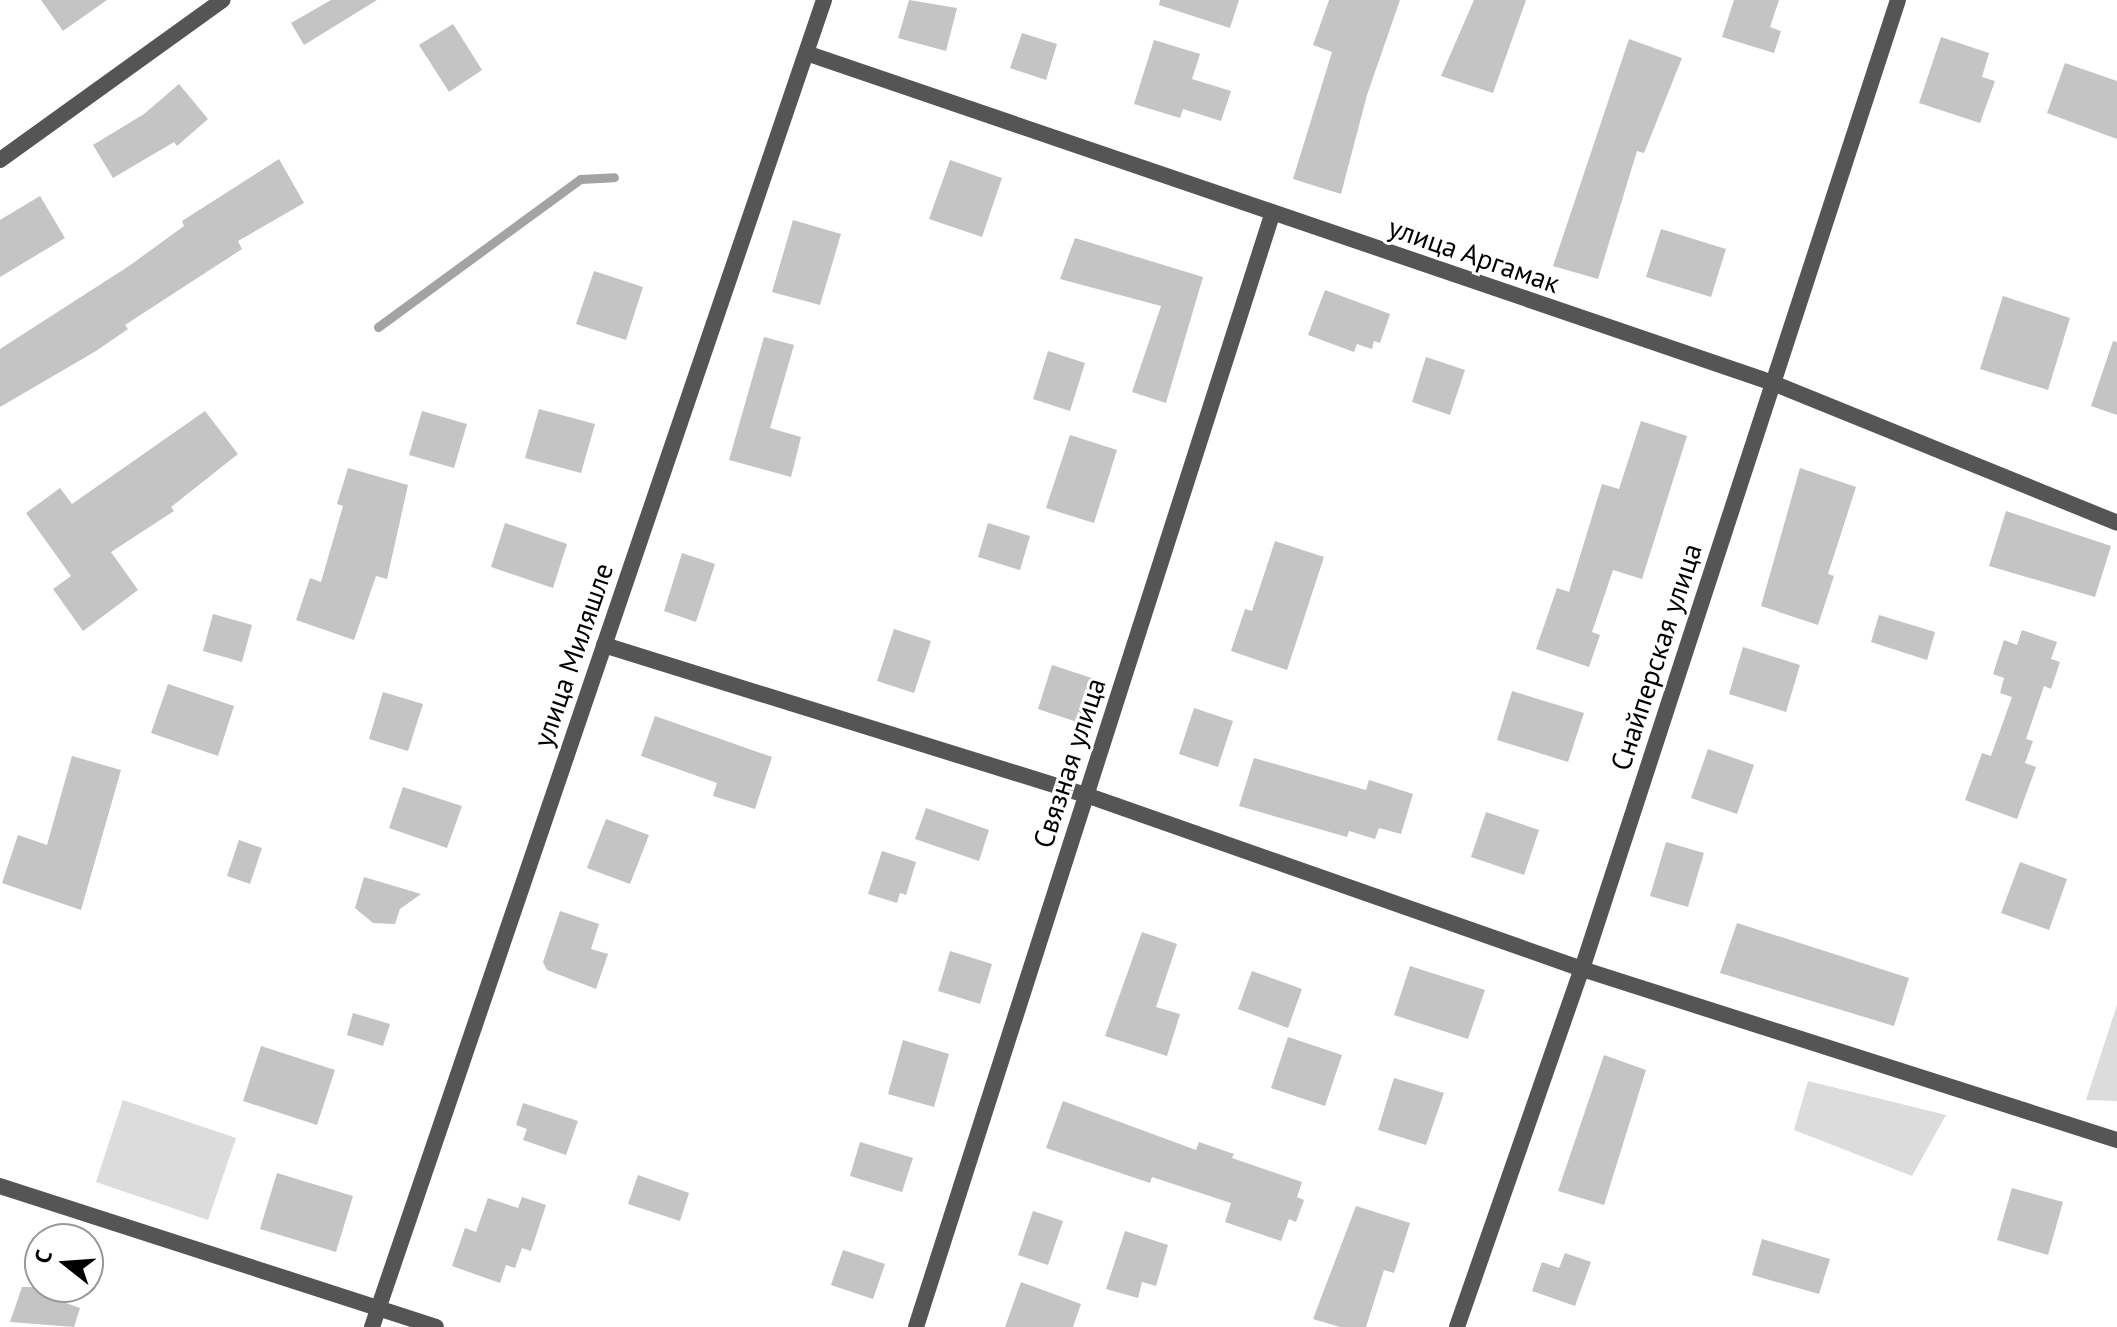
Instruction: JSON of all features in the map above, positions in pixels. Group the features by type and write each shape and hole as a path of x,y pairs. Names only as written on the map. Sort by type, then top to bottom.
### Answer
{"street":[{"path":"0,160 223,0"},
{"name":"улица Миляшле","path":"372,1327 809,54 824,0"},
{"name":"Снайперская улица","path":"1457,1327 1582,969 1898,0"},
{"name":"улица Аргамак","path":"809,54 1272,215 1773,383 2117,523"},
{"name":"Связная улица","path":"916,1327 1272,215"},
{"path":"604,645 1086,795 1582,969 2117,1140"},
{"path":"0,1186 436,1327"}],"shaded area":[{"path":"2117,1005 2117,1101 2086,1100"},
{"path":"1808,1081 1946,1115 1912,1176 1794,1130"},
{"path":"123,1100 236,1138 208,1220 96,1182"}],"building":[{"path":"41,0 107,0 63,31"},
{"path":"331,0 377,0 304,45 291,23"},
{"path":"909,0 957,8 946,51 898,38"},
{"path":"1160,0 1239,0 1230,28 1159,5"},
{"path":"1329,0 1400,0 1367,95 1341,194 1293,179 1332,52 1313,45"},
{"path":"1474,0 1526,0 1493,93 1441,76"},
{"path":"1734,0 1779,0 1770,27 1781,31 1774,53 1722,37"},
{"path":"453,24 482,70 449,92 419,45"},
{"path":"1022,33 1057,44 1046,80 1010,68"},
{"path":"1941,37 1989,53 1982,77 1995,81 1980,123 1919,103"},
{"path":"1629,39 1682,58 1644,153 1637,151 1598,279 1553,266"},
{"path":"1154,40 1200,54 1192,79 1231,91 1221,121 1183,109 1180,118 1134,104"},
{"path":"2065,63 2117,81 2117,139 2047,113"},
{"path":"179,84 208,119 177,146 174,142 113,178 93,145 144,114"},
{"path":"279,159 304,203 238,241 242,249 125,325 128,329 96,351 0,407 0,349 129,266 184,226 182,221"},
{"path":"950,160 1002,178 982,237 929,219"},
{"path":"40,196 65,238 0,277 0,220"},
{"path":"793,220 841,234 820,305 772,292"},
{"path":"1661,229 1726,249 1711,297 1646,277"},
{"path":"1075,238 1203,277 1166,403 1132,392 1161,306 1060,279"},
{"path":"594,271 643,287 626,340 576,324"},
{"path":"1325,290 1390,314 1380,343 1374,341 1372,349 1357,344 1354,352 1308,335"},
{"path":"2003,296 2070,318 2048,390 1980,369"},
{"path":"764,337 794,345 770,428 801,437 791,477 729,460"},
{"path":"2113,341 2117,342 2117,415 2091,406"},
{"path":"1048,351 1085,363 1070,411 1033,399"},
{"path":"1426,357 1465,370 1450,415 1412,402"},
{"path":"539,409 595,424 581,473 525,458"},
{"path":"205,411 238,454 171,507 174,511 111,552 138,590 83,631 53,589 71,576 26,513 60,488 72,504"},
{"path":"422,411 467,424 454,468 409,455"},
{"path":"1641,421 1687,436 1642,579 1613,570 1592,632 1600,635 1589,667 1536,649 1557,588 1569,592 1602,484 1619,489"},
{"path":"1070,435 1117,450 1094,523 1046,508"},
{"path":"348,468 408,485 387,579 376,576 354,640 296,620 310,578 321,582 343,506 337,504"},
{"path":"1800,468 1856,487 1828,574 1834,576 1818,625 1761,606"},
{"path":"2006,511 2111,546 2095,597 1989,566"},
{"path":"505,523 567,544 553,588 491,567"},
{"path":"988,523 1030,536 1020,570 978,557"},
{"path":"1275,541 1324,557 1287,670 1231,651 1245,609 1252,611"},
{"path":"682,553 715,564 696,622 664,611"},
{"path":"213,614 252,625 242,662 203,651"},
{"path":"1879,615 1935,632 1927,660 1871,642"},
{"path":"894,629 931,641 914,693 877,681"},
{"path":"2022,630 2057,642 2051,659 2060,662 2051,689 2044,686 2026,739 2033,741 2025,763 2036,767 2017,819 1965,800 1982,753 1991,756 2012,697 2000,693 2004,678 1993,674 2004,640 2017,645"},
{"path":"1743,647 1800,665 1786,712 1729,694"},
{"path":"1052,665 1098,680 1083,724 1038,709"},
{"path":"168,684 234,706 218,756 151,733"},
{"path":"1512,691 1584,713 1568,762 1497,740"},
{"path":"383,692 423,704 408,751 369,739"},
{"path":"1194,708 1233,721 1218,767 1179,754"},
{"path":"655,716 772,757 755,809 713,796 717,783 641,756"},
{"path":"1708,749 1754,765 1737,814 1691,798"},
{"path":"72,756 121,770 81,910 2,883 18,835 47,845"},
{"path":"1254,758 1366,790 1369,780 1413,794 1401,834 1379,828 1375,839 1349,831 1347,837 1239,806"},
{"path":"403,787 462,806 447,848 389,828"},
{"path":"926,808 989,830 979,861 915,839"},
{"path":"1486,812 1539,830 1524,875 1471,857"},
{"path":"606,819 649,835 630,884 587,868"},
{"path":"239,840 262,848 250,884 227,876"},
{"path":"1666,842 1704,853 1688,907 1650,896"},
{"path":"882,851 916,862 906,895 900,893 897,903 868,894"},
{"path":"2020,862 2067,879 2049,930 2001,913"},
{"path":"364,877 421,894 400,909 395,924 373,923 355,908"},
{"path":"560,911 599,924 591,949 608,954 596,989 547,970 543,962"},
{"path":"1737,923 1909,978 1894,1026 1720,973"},
{"path":"1142,932 1177,944 1156,1007 1180,1014 1167,1056 1105,1036"},
{"path":"950,951 992,964 980,1004 938,991"},
{"path":"1410,966 1485,990 1468,1039 1394,1015"},
{"path":"1252,971 1302,989 1288,1028 1238,1009"},
{"path":"353,1013 390,1024 383,1046 347,1035"},
{"path":"1288,1037 1342,1055 1325,1106 1271,1088"},
{"path":"903,1040 949,1054 934,1107 888,1094"},
{"path":"261,1046 335,1070 317,1125 243,1101"},
{"path":"1604,1055 1646,1070 1604,1205 1558,1191"},
{"path":"1394,1078 1444,1093 1426,1145 1378,1130"},
{"path":"1063,1101 1196,1150 1199,1142 1234,1154 1232,1158 1302,1182 1297,1197 1304,1200 1296,1222 1289,1219 1281,1241 1225,1222 1231,1203 1152,1177 1150,1183 1046,1148"},
{"path":"523,1103 578,1121 566,1155 523,1140 527,1129 516,1125"},
{"path":"860,1142 913,1158 902,1192 850,1176"},
{"path":"277,1173 353,1196 336,1252 260,1229"},
{"path":"638,1175 689,1193 680,1221 628,1204"},
{"path":"2012,1188 2063,1202 2048,1255 1997,1240"},
{"path":"522,1197 546,1205 531,1251 522,1248 515,1268 506,1265 500,1283 452,1266 465,1228 476,1232 488,1198 518,1208"},
{"path":"1356,1206 1410,1223 1394,1273 1384,1270 1366,1327 1340,1327 1313,1319"},
{"path":"1033,1211 1063,1221 1048,1265 1018,1255"},
{"path":"1125,1231 1168,1245 1156,1286 1142,1282 1138,1298 1106,1289"},
{"path":"1762,1239 1830,1259 1819,1294 1752,1275"},
{"path":"843,1250 885,1264 873,1299 831,1285"},
{"path":"1565,1253 1591,1262 1575,1306 1532,1291 1542,1262 1559,1268"},
{"path":"1021,1282 1081,1304 1073,1327 1005,1327"},
{"path":"22,1287 24,1303 66,1303 80,1308 74,1327 10,1322"}],"waterway":[{"path":"378,327 580,179 614,177"}]}
